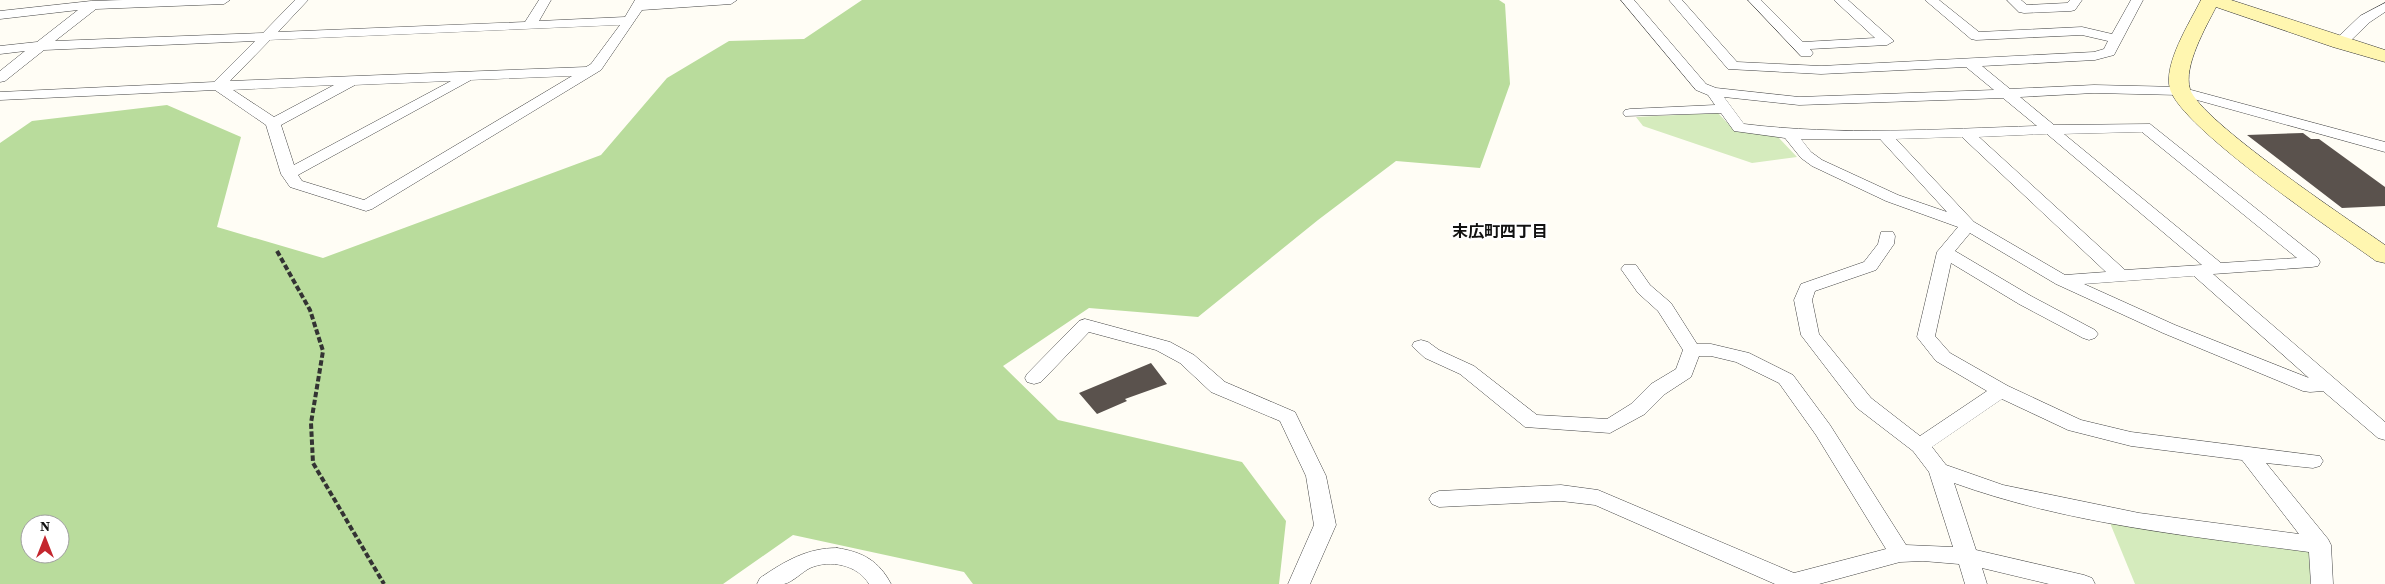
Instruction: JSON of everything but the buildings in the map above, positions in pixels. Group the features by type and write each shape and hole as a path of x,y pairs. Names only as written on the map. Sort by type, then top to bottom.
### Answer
{"street":[{"path":"0,15 91,5 224,0"},
{"path":"218,86 302,0"},
{"path":"528,26 545,0"},
{"path":"218,86 273,123 289,174 296,184 366,206 596,67 630,22 640,3 731,0"},
{"path":"1627,0 1702,87 1713,92 1799,101 1866,100 2094,89 2180,91 2385,147"},
{"path":"1675,0 1733,66 1821,70 2095,56 2109,52 2137,0"},
{"path":"1754,0 1821,70"},
{"path":"1800,46 1887,41 1840,0"},
{"path":"1931,0 1976,36 2082,31 2116,40"},
{"path":"2013,0 2024,9 2071,7 2076,0"},
{"path":"2385,56 2340,44 2212,0 2189,45 2179,80 2180,91 2214,128 2385,256"},
{"path":"0,78 91,5"},
{"path":"2340,44 2365,19 2385,7"},
{"path":"0,50 39,46 630,22"},
{"path":"1968,61 2216,268"},
{"path":"0,96 590,71"},
{"path":"289,174 470,76"},
{"path":"273,123 355,81"},
{"path":"1713,92 1739,128 1790,134 1884,135 2145,127 2312,262 2062,280"},
{"path":"1630,113 1725,109"},
{"path":"1966,132 2120,276"},
{"path":"1790,134 1806,155 1818,164 1892,198 1968,225 2062,280 2169,329 2310,386 2327,384"},
{"path":"1884,135 1968,225"},
{"path":"1968,225 1945,252 1926,337 1942,357 2001,391 2075,425 2132,439 2249,455 2313,461"},
{"path":"1887,236 1886,244 1870,266 1807,288 1803,300 1810,335 1864,403 1920,446 1939,470 1969,557 1976,584"},
{"path":"1945,252 2025,300 2089,334"},
{"path":"1630,270 1644,289 1664,307 1692,350"},
{"path":"2197,270 2385,433"},
{"path":"1034,378 1085,325 1163,346 1187,359 1218,387 1288,417 1316,476 1325,525 1299,584"},
{"path":"1421,346 1432,354 1467,370 1532,422 1610,426 1638,409 1658,389 1684,373 1692,350"},
{"path":"1692,350 1711,350 1742,357 1786,379 1823,430 1900,554"},
{"path":"1920,446 2001,391"},
{"path":"2249,455 2320,545 2322,584"},
{"path":"1939,470 2001,492 2139,521 2320,545"},
{"path":"1439,499 1561,494 1598,498 1788,582 1900,554 1919,552 1969,557 2084,584"},
{"path":"768,584 806,561 825,557 844,557 860,561 873,571 880,584"}],"path":[{"path":"277,251 310,310 323,351 310,423 313,463 384,584"}],"green space":[{"path":"862,0 1499,0 1505,4 1510,84 1480,168 1396,161 1318,220 1198,317 1089,308 1003,366 1058,420 1242,462 1286,521 1279,584 973,584 964,572 793,535 723,584 0,584 0,143 32,121 167,105 241,137 217,227 323,258 601,155 667,78 729,41 804,39"},
{"path":"1718,113 1734,130 1777,136 1797,157 1752,163 1643,126 1636,117"},
{"path":"2110,523 2311,550 2310,584 2135,584"}],"district":[{"name":"末広町四丁目","path":"1500,231"}]}
